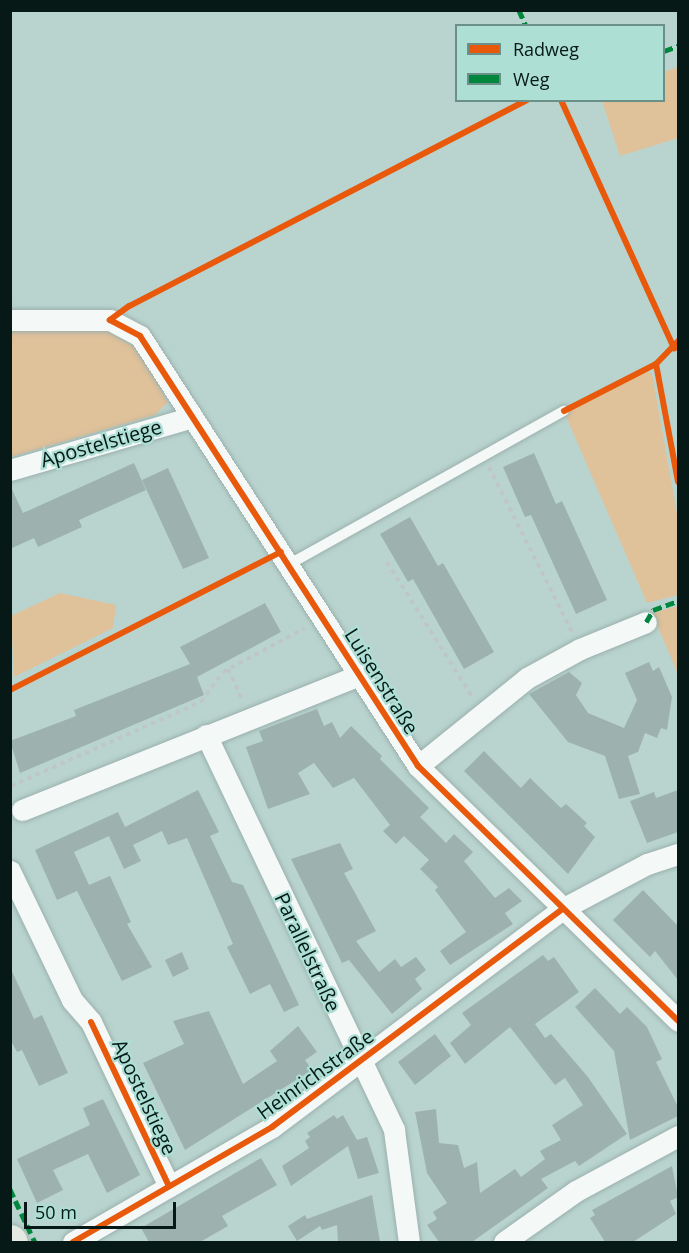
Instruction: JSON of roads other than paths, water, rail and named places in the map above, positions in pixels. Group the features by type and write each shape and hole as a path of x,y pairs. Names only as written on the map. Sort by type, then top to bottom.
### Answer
{"street":[{"name":"Luisenstraße","path":"10,320 110,320 140,336 418,766 678,1021"},
{"name":"Apostelstiege","path":"10,470 192,417"},
{"name":"Luisenstraße","path":"418,766 482,712 527,678 580,649 646,622"},
{"name":"Luisenstraße","path":"22,810 359,675"},
{"name":"Parallelstraße","path":"206,735 394,1131 409,1242"},
{"name":"Heinrichstraße","path":"73,1242 272,1127 562,909 647,864 678,854"},
{"name":"Apostelstiege","path":"10,871 72,1000 91,1022 169,1186"},
{"path":"504,1242 576,1191 678,1136"}],"lane":[{"path":"288,565 564,411"}]}
